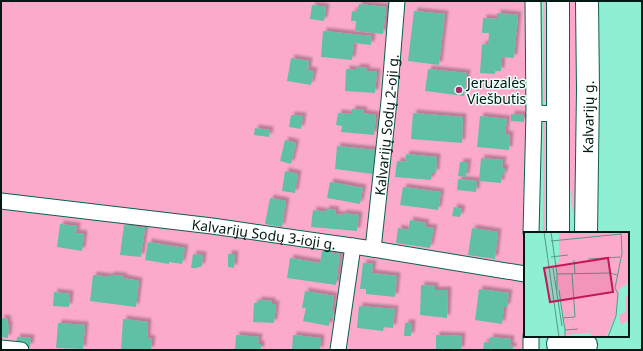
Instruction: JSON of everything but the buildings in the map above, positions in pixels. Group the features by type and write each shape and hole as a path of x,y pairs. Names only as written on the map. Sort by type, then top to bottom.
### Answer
{"main road":[{"name":"Kalvarijų g.","path":"558,1 558,232"},
{"name":"Kalvarijų g.","path":"586,232 588,90 587,1"},
{"path":"558,343 586,344"}],"street":[{"name":"Kalvarijų Sodų 2-oji g.","path":"373,249 389,101 397,1"},
{"path":"531,232 534,113 533,1"},
{"path":"534,113 558,114"},
{"name":"Kalvarijų Sodų 3-ioji g.","path":"1,201 212,226 373,249 524,274"},
{"path":"338,350 353,246"},
{"path":"531,337 531,350"},
{"path":"1,348 21,350"}],"shaded area":[{"path":"1,1 527,1 524,337 527,350 1,350"},
{"path":"543,1 551,1 549,101 543,102"},
{"path":"567,1 579,1 578,232 574,232 567,163"},
{"path":"543,119 549,121 550,232 543,232"}],"place":[{"name":"Jeruzalės Viešbutis","path":"459,90"}]}
